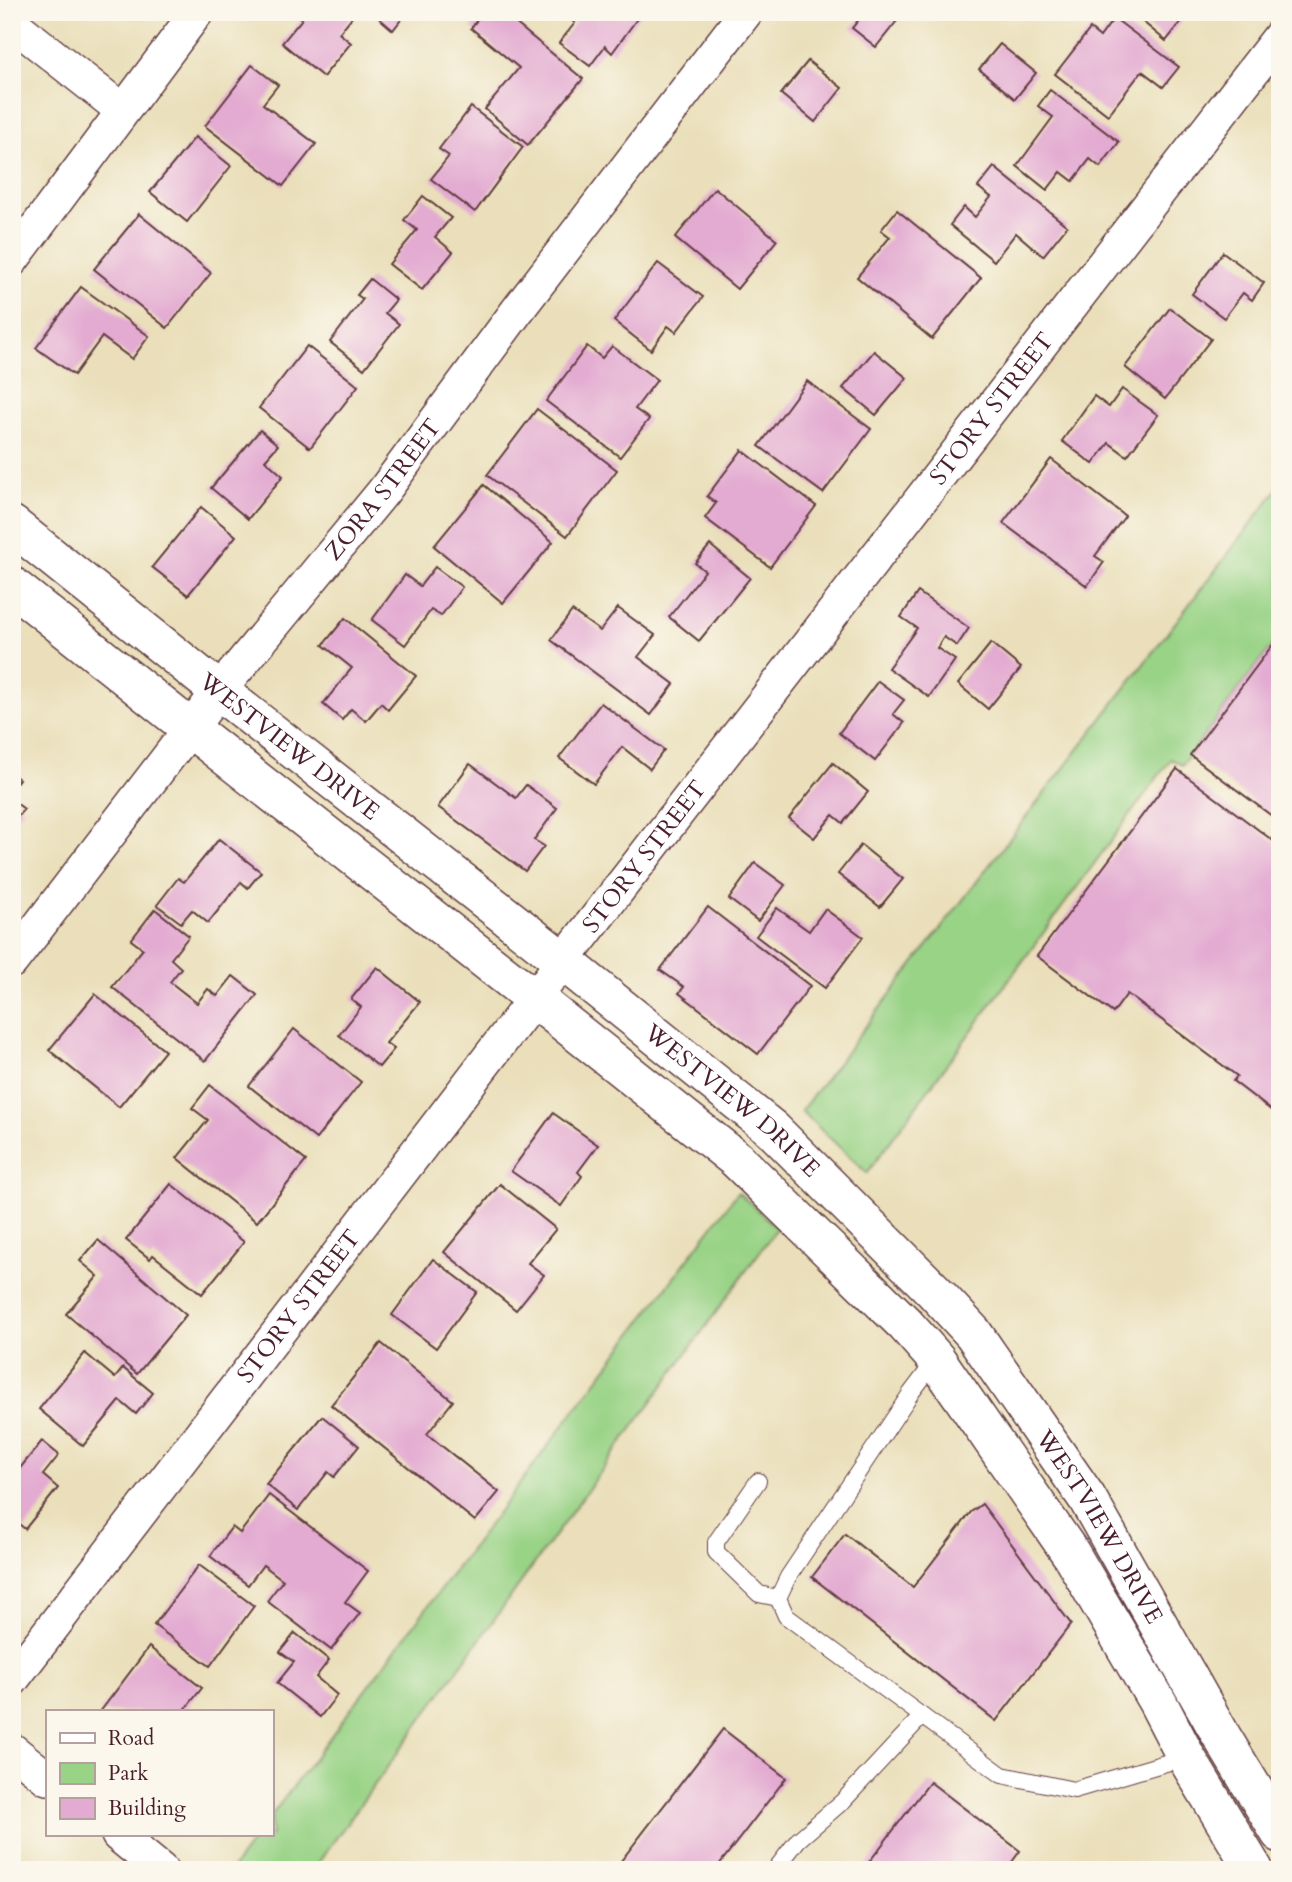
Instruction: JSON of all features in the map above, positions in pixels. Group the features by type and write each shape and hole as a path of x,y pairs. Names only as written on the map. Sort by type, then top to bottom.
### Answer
{"main road":[{"name":"WESTVIEW DRIVE","path":"12,524 772,1129 933,1290 972,1333 1087,1498 1222,1737 1280,1833"},
{"name":"WESTVIEW DRIVE","path":"12,586 737,1160 905,1324 936,1359 1071,1554 1158,1703 1186,1757 1254,1870"}],"street":[{"path":"12,260 197,12"},
{"name":"ZORA STREET","path":"12,961 219,691 383,492 517,311 746,12"},
{"path":"12,23 122,110"},
{"name":"STORY STREET","path":"12,1680 563,961 1280,36"},
{"path":"12,1750 46,1777"},
{"path":"119,1836 161,1870"}],"lane":[{"path":"778,1598 796,1565 936,1359"},
{"path":"758,1481 716,1542 716,1552 759,1594 778,1598"},
{"path":"778,1598 786,1616 1002,1775 1074,1790 1186,1757"},
{"path":"775,1870 798,1840 843,1801 922,1716"}],"green space":[{"path":"1280,486 1280,635 1182,765 1171,759 867,1173 801,1111"},
{"path":"738,1192 777,1228 313,1870 231,1870 256,1836 273,1836 273,1813"}],"building":[{"path":"293,12 356,12 339,33 351,43 323,77 282,43 302,19"},
{"path":"372,12 407,12 393,30"},
{"path":"483,12 502,12 583,79 528,145 485,109 519,68 471,28"},
{"path":"560,12 642,12 612,53 605,46 590,66 559,43 575,23"},
{"path":"865,12 904,12 876,47 852,28"},
{"path":"1131,12 1189,12 1166,41"},
{"path":"1114,18 1179,67 1163,87 1142,71 1108,115 1055,74 1090,29 1100,37"},
{"path":"1000,44 1036,73 1015,99 979,69"},
{"path":"808,61 842,88 815,122 781,94"},
{"path":"252,65 278,85 263,104 316,144 283,186 205,126"},
{"path":"1050,90 1119,142 1100,167 1090,159 1073,181 1061,172 1047,190 1017,166 1053,117 1038,106"},
{"path":"471,107 523,147 475,212 431,179 449,156 439,149"},
{"path":"195,137 231,166 187,222 150,192"},
{"path":"994,167 1067,226 1043,256 1016,233 994,261 950,225 964,207 975,217 991,197 978,187"},
{"path":"715,188 777,240 737,289 675,238"},
{"path":"423,196 451,218 435,237 453,252 422,290 389,264 417,230 404,220"},
{"path":"897,210 981,278 932,339 857,277 890,237 881,230"},
{"path":"139,214 211,273 167,328 94,269"},
{"path":"1223,252 1264,283 1252,300 1243,293 1224,318 1192,294"},
{"path":"658,263 703,297 676,332 668,326 651,350 614,321"},
{"path":"370,279 396,300 385,313 399,324 364,369 330,342 363,299 357,295"},
{"path":"81,287 149,336 132,359 102,337 74,375 36,348"},
{"path":"1170,308 1211,339 1165,399 1125,367"},
{"path":"307,346 358,386 310,448 259,408"},
{"path":"587,346 602,358 612,346 657,380 635,409 649,419 620,457 546,401"},
{"path":"874,351 907,378 876,415 843,388"},
{"path":"807,381 871,429 823,493 759,446"},
{"path":"1122,389 1158,415 1127,456 1109,443 1093,464 1062,441 1094,396 1109,407"},
{"path":"537,409 617,470 567,536 487,475"},
{"path":"260,430 278,445 265,460 283,476 248,519 211,488"},
{"path":"742,450 816,506 770,567 705,518 716,503 707,496"},
{"path":"1051,459 1125,516 1095,556 1104,562 1087,586 1003,523"},
{"path":"484,485 553,542 503,603 434,546"},
{"path":"201,507 236,536 188,595 152,567"},
{"path":"710,545 750,578 699,641 669,617 705,571 695,563"},
{"path":"435,567 462,587 441,616 431,610 405,645 372,620 405,575 420,586"},
{"path":"918,592 969,628 957,646 944,637 937,648 955,660 929,697 888,668 917,628 901,617"},
{"path":"618,608 655,635 638,657 674,684 651,715 551,640 572,611 600,631"},
{"path":"345,618 416,676 388,710 381,703 366,721 351,709 342,720 323,704 352,668 323,645"},
{"path":"991,643 1021,668 988,709 958,684"},
{"path":"1274,643 1280,648 1280,822 1190,755"},
{"path":"878,681 904,700 893,714 904,723 875,761 839,733"},
{"path":"601,703 664,750 650,769 622,747 594,784 559,758"},
{"path":"833,763 868,792 843,823 833,815 814,838 789,818"},
{"path":"470,764 516,798 526,785 557,808 534,840 544,846 525,871 438,807"},
{"path":"1177,769 1280,846 1280,1117 1233,1081 1237,1076 1127,994 1113,1013 1037,956"},
{"path":"12,774 19,779 12,788"},
{"path":"12,800 24,809 12,823"},
{"path":"219,839 261,872 248,888 241,882 208,923 192,910 181,923 157,905 178,878 184,882"},
{"path":"861,845 903,879 880,907 838,874"},
{"path":"755,863 785,885 758,921 729,899"},
{"path":"708,907 810,986 758,1054 679,993 684,987 660,970"},
{"path":"777,908 809,931 825,909 863,937 825,988 756,936"},
{"path":"155,909 189,936 171,959 181,968 170,982 197,1003 208,989 217,996 233,976 257,995 205,1061 112,987 143,949 131,940"},
{"path":"377,967 420,1002 386,1043 394,1049 379,1067 339,1035 361,1007 351,999"},
{"path":"95,994 165,1051 119,1107 49,1050"},
{"path":"294,1029 361,1082 316,1139 249,1086"},
{"path":"210,1085 306,1161 257,1222 177,1158 208,1120 192,1108"},
{"path":"553,1113 598,1145 578,1172 582,1176 561,1206 511,1171"},
{"path":"171,1184 244,1242 202,1294 153,1255 150,1259 126,1240"},
{"path":"500,1184 556,1229 528,1263 544,1275 516,1310 444,1252"},
{"path":"98,1240 186,1315 137,1374 66,1314 98,1276 80,1261"},
{"path":"433,1259 477,1292 436,1348 392,1315"},
{"path":"381,1343 453,1401 427,1434 499,1492 475,1521 331,1405"},
{"path":"85,1353 115,1378 123,1368 153,1393 136,1414 120,1401 83,1446 39,1409"},
{"path":"322,1416 359,1446 334,1477 328,1472 298,1510 266,1484"},
{"path":"42,1441 59,1455 43,1475 58,1488 25,1529 12,1518 12,1478"},
{"path":"269,1495 368,1571 345,1602 360,1613 331,1650 267,1601 283,1580 263,1565 248,1585 210,1556 232,1527 240,1533"},
{"path":"982,1504 1071,1624 996,1721 812,1577 845,1534 913,1587 971,1512"},
{"path":"199,1565 254,1606 210,1666 154,1625"},
{"path":"295,1633 329,1660 316,1677 337,1695 320,1717 277,1683 294,1662 280,1652"},
{"path":"149,1647 202,1688 185,1710 102,1710"},
{"path":"723,1729 786,1778 715,1870 614,1870"},
{"path":"930,1782 1020,1851 1006,1870 863,1870"},
{"path":"12,1856 29,1870 12,1870"}]}
